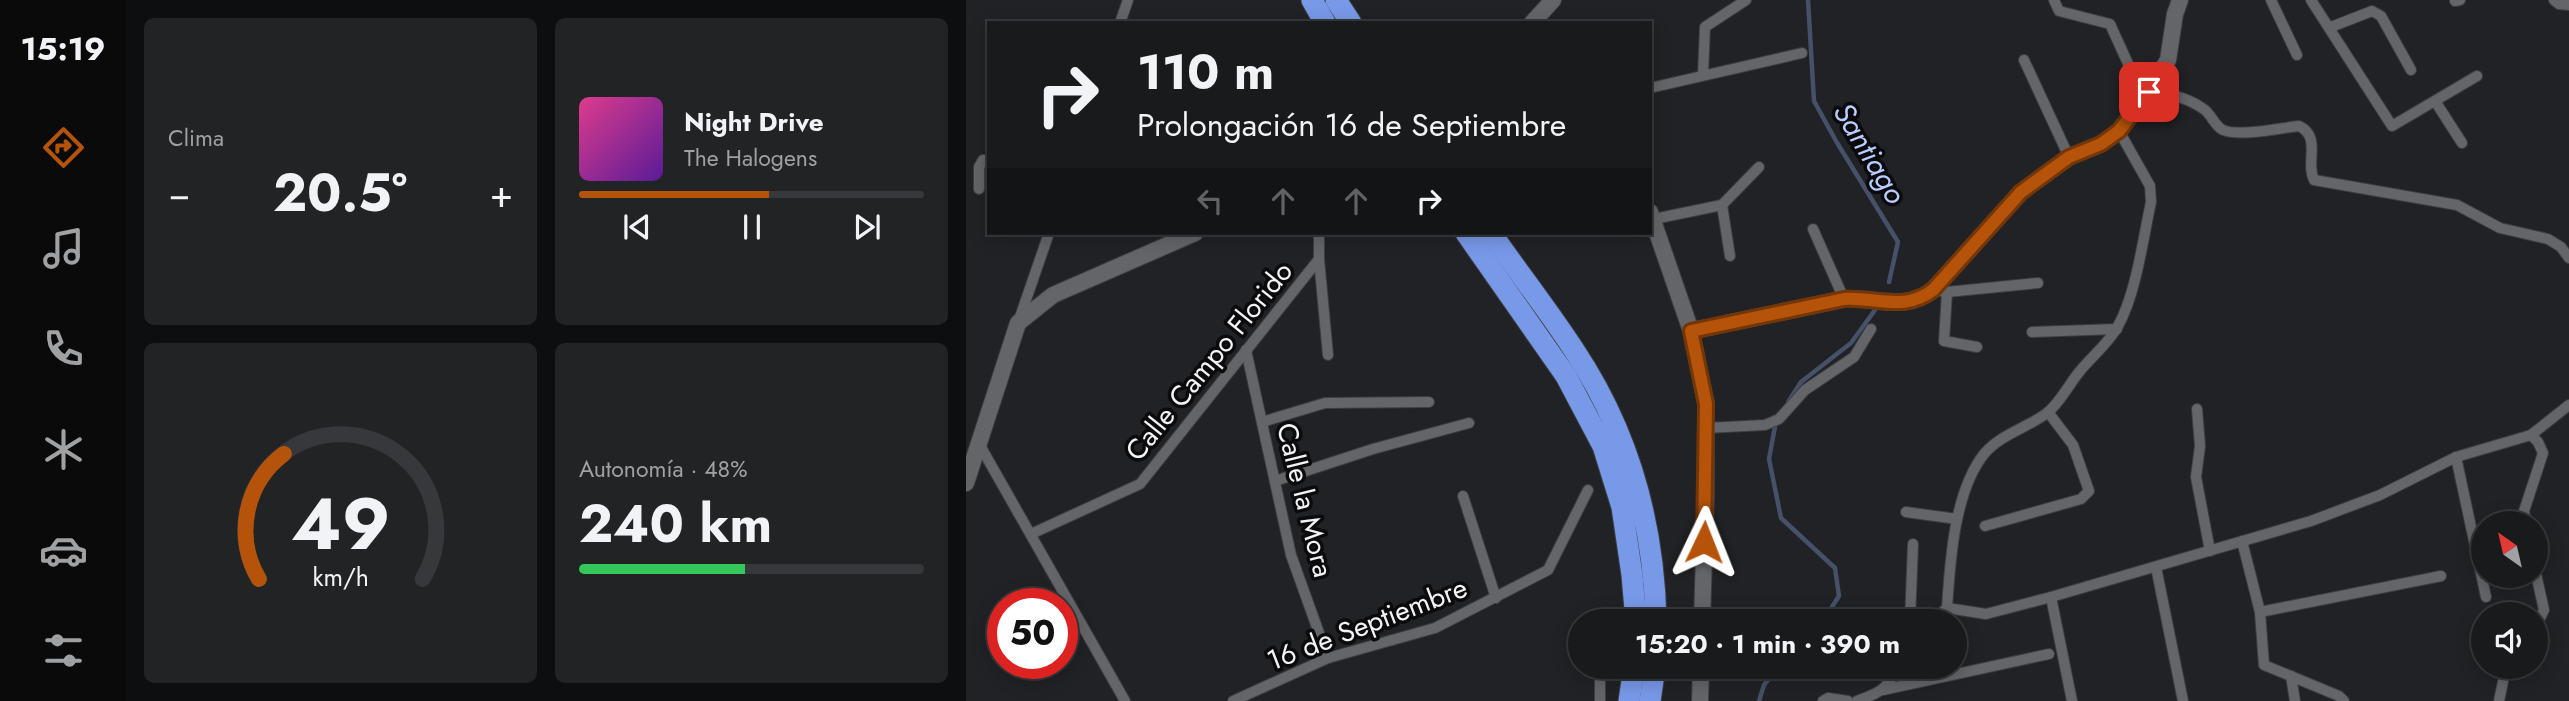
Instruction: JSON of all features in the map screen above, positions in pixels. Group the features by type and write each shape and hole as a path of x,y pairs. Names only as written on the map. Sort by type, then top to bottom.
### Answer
{"highway":[{"path":"1312,0 1324,21"},
{"path":"1336,0 1350,21"},
{"path":"1467,235 1566,376 1603,446 1622,507 1635,609"},
{"path":"1492,235 1575,352 1596,387 1629,458 1642,498 1653,566 1655,609"},
{"path":"1629,701 1632,679"},
{"path":"1650,701 1653,679"}],"main road":[{"path":"1534,21 1553,0"},
{"path":"1691,331 1844,299 1903,302 1920,300 1940,291 2021,192 2069,157 2101,144 2119,131 2149,92 2168,60 2173,22 2180,0"},
{"path":"1652,216 1691,331 1706,404 1702,609"},
{"path":"966,483 1018,323 1053,295 1190,235"},
{"path":"1700,679 1700,701"}],"street":[{"path":"1122,21 1128,0"},
{"path":"1703,75 1706,27 1746,0"},
{"path":"2054,0 2059,11 2110,24 2130,68 2149,92 2170,93 2205,110 2218,127 2225,131 2239,132 2299,125 2309,132 2312,140 2311,175 2314,180 2457,205 2500,228 2548,239 2561,247 2569,258"},
{"path":"2271,0 2297,55"},
{"path":"2311,0 2331,27 2392,126 2477,76"},
{"path":"2553,0 2558,4 2569,5"},
{"path":"2331,27 2372,11 2381,16 2411,70"},
{"path":"1652,88 1802,53"},
{"path":"2024,60 2069,157"},
{"path":"2435,102 2462,143"},
{"path":"2119,131 2150,186 2151,202 2127,308 2117,329 2048,412 1997,441 1973,473 1957,519 1949,567 1947,608 1986,614 2311,521 2381,495 2456,457 2530,435 2569,405"},
{"path":"979,189 979,167 983,160 987,161"},
{"path":"1652,216 1722,205 1759,167"},
{"path":"1722,205 1730,256"},
{"path":"1812,229 1844,299"},
{"path":"1018,323 1048,235"},
{"name":"Calle Campo Florido","path":"1031,534 1140,484 1319,259 1319,235"},
{"path":"1319,259 1328,355"},
{"path":"1978,347 1944,341 1940,291 2038,283"},
{"path":"1706,428 1765,425 1779,419 1805,390 1854,357 1871,329"},
{"path":"2032,332 2117,329"},
{"name":"Calle la Mora","path":"1246,350 1291,555 1328,658"},
{"path":"1262,422 1325,403 1429,402"},
{"path":"2197,409 2200,446 2196,477 2210,551"},
{"path":"1985,526 2081,499 2089,491 2073,445 2048,412"},
{"path":"1275,481 1373,449 1469,424"},
{"path":"2524,511 2543,453 2538,442 2530,435"},
{"path":"978,442 1125,701"},
{"path":"2456,457 2486,597"},
{"name":"16 de Septiembre","path":"1233,701 1328,658 1435,628 1548,570 1588,490"},
{"path":"1463,496 1496,598"},
{"path":"1906,512 1957,519"},
{"path":"2242,541 2260,612 2264,665 2339,696 2344,701"},
{"path":"1910,609 1913,544"},
{"path":"2156,567 2183,701"},
{"path":"2260,612 2441,576"},
{"path":"2051,597 2071,701"},
{"path":"1857,701 1883,691 2049,654"},
{"path":"2291,676 2295,701"},
{"path":"1600,679 1600,701"},
{"path":"1883,691 1892,679"},
{"path":"2499,701 2504,679"},
{"path":"1823,701 1828,698 1848,701"}],"waterway":[{"name":"Santiago","path":"1808,0 1814,101 1898,242 1889,282"},
{"name":"Santiago","path":"1788,402 1801,382 1851,343 1875,310"},
{"name":"Santiago","path":"1776,421 1769,459 1781,518 1835,568 1839,596 1831,609"},
{"name":"Santiago","path":"1759,701 1769,679"}],"route":[{"path":"1704,542 1706,404 1691,331 1844,299 1864,298 1886,302 1920,300 1933,290 2021,192 2069,157 2101,144 2119,131 2149,92"}]}
